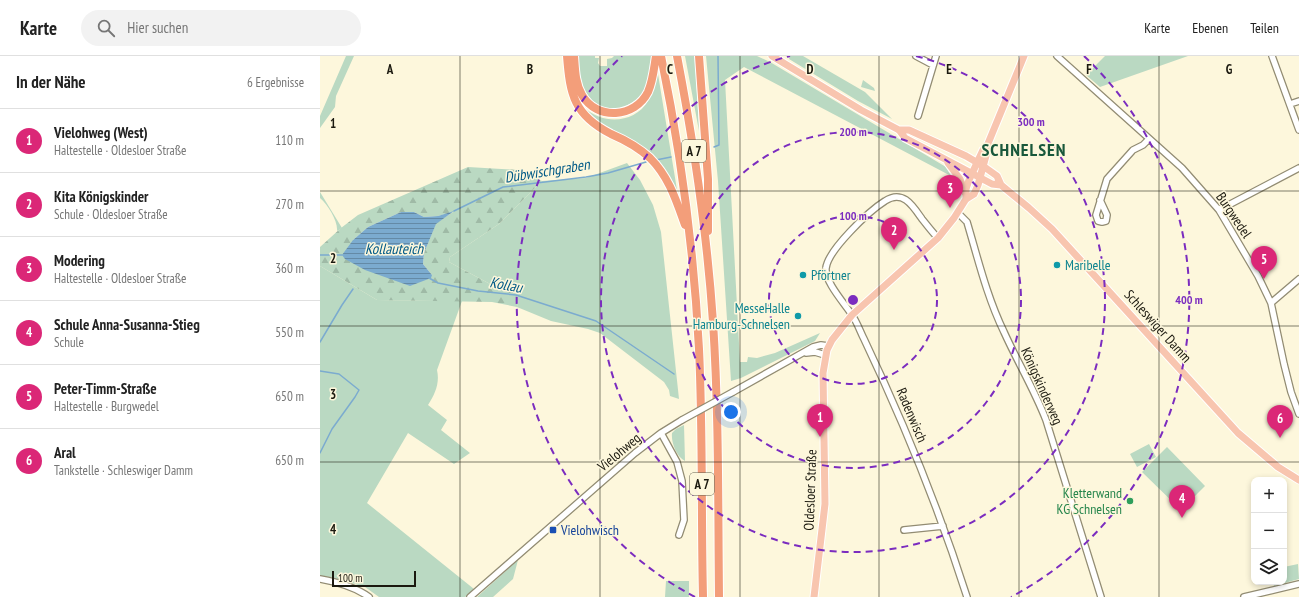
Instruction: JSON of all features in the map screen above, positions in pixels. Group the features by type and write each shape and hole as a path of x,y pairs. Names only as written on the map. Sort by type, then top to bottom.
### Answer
{"highway":[{"path":"567,56 570,86 573,97 579,108 594,124 638,148 658,167 668,180 690,241"},
{"path":"574,56 577,82 585,100 596,109 605,113 616,114 631,109 645,97 651,83 656,56"},
{"name":"A 7","path":"661,56 680,159 690,241 699,348 702,416 703,596"},
{"name":"A 7","path":"677,56 696,161 713,322 716,393 719,595"},
{"path":"699,56 708,179 709,220 706,246"}],"main road":[{"name":"Schleswiger Damm","path":"772,56 861,110 899,130 905,138 992,184 1001,185"},
{"name":"Oldesloer Straße","path":"966,197 974,194 980,178 982,150 987,146 1024,56"},
{"name":"Schleswiger Damm","path":"899,130 909,130 980,164 997,176 1001,185 1030,208 1052,229 1238,433 1278,467 1299,480"},
{"path":"945,159 960,179 966,197"},
{"name":"Oldesloer Straße","path":"814,597 823,532 825,504 823,373 825,355 828,346 852,315 938,238 958,213 966,197 966,190 972,173 980,164"}],"street":[{"path":"916,56 933,65"},
{"path":"918,116 936,56"},
{"name":"Burgwedel","path":"1057,56 1182,168 1219,210 1258,276 1271,303 1291,392 1299,414"},
{"path":"1272,56 1299,130"},
{"path":"1290,104 1299,101"},
{"path":"1100,200 1107,179 1133,150 1143,145 1149,138"},
{"path":"1219,210 1299,168"},
{"name":"Radenwisch","path":"938,238 911,203 894,196 887,199 867,214 832,254 826,267 827,278 852,315 885,383 943,526 967,597"},
{"name":"Königskinderweg","path":"958,213 967,222 991,300 1004,331 1039,401 1102,597"},
{"path":"1271,303 1299,279"},
{"name":"Vielohweg","path":"470,597 623,464 661,433 809,349 818,346 828,346"},
{"name":"Vielohweg","path":"802,354 812,352 825,355"},
{"path":"661,433 677,462 682,481 684,520 679,535"},
{"path":"904,530 943,526"},
{"path":"320,579 335,581 362,592 369,597"},
{"path":"1244,597 1299,584"}],"green space":[{"path":"346,56 354,56 336,96 335,107 320,128 320,116"},
{"path":"578,56 595,56 595,58 599,58 598,63 600,66 607,66 607,59 614,56 652,56 651,71 647,86 636,100 628,105 620,108 603,108 589,97 584,88"},
{"path":"685,56 695,56 699,131"},
{"path":"706,56 757,56 770,62 946,167 951,176 744,67 725,80 740,362 747,362 748,357 757,358 775,353 820,333 815,341 741,378 731,381 718,181"},
{"path":"790,56 803,56 865,92 892,119 858,101 789,59"},
{"path":"1105,56 1188,56 1100,87 1086,75"},
{"path":"657,68 678,196 667,174 595,121 585,110 586,109 601,118 610,119 619,119 635,114 648,101 652,93"},
{"path":"863,80 874,88 875,91 861,87"},
{"path":"627,163 640,180 653,205 661,232 679,399 670,396 669,390 664,382 600,333 551,321 517,307 520,294 492,285 449,262 450,257 499,224 542,181 586,178"},
{"path":"468,167 519,170 542,181 499,224 450,257 449,262 492,285 521,294 517,307 492,302 377,300 320,266 320,247 358,215","holes":["401,212 414,212 424,217 438,216 453,212 436,223 424,253 423,264 432,275 353,240 368,227"]},
{"path":"320,192 342,228 337,231 334,218 320,198"},
{"path":"320,266 377,300 462,301 437,370 438,379 436,388 428,405 447,420 441,430 470,453 454,464 408,433 367,503 474,589 465,597 379,597 365,587 331,577 320,576"},
{"path":"684,425 685,461 679,456 673,444 672,437 672,433 676,429"},
{"path":"1149,444 1156,457 1137,467 1130,454"},
{"path":"1167,447 1205,486 1181,510 1142,472"},
{"path":"518,560 513,579 493,597 477,597"},
{"path":"1298,564 1299,579 1287,582 1287,566"},
{"path":"666,581 689,581 689,597 665,597"}],"water":[{"name":"Kollauteich","path":"454,211 436,224 424,253 423,264 432,275 431,278 410,286 365,270 345,259 342,255 353,240 368,227 401,212 414,212 424,217 438,216"}],"waterway":[{"name":"Dübwischgraben","path":"714,147 719,145 718,56"},
{"name":"Dübwischgraben","path":"656,160 671,157"},
{"name":"Dübwischgraben","path":"454,211 503,187 586,177 608,173 646,162"},
{"name":"Kollau","path":"320,255 342,255"},
{"name":"Kollau","path":"429,278 438,283 478,291 516,295 596,321 674,374"},
{"path":"320,342 353,289"},
{"path":"320,371 339,374 359,390 332,429 320,453"}],"place":[{"name":"Modering","path":"950,208"},
{"name":"Kita Königskinder","path":"894,250"},
{"name":"Maribelle","path":"1057,265"},
{"name":"Pförtner","path":"803,275"},
{"name":"Peter-Timm-Straße","path":"1264,279"},
{"name":"MesseHalle Hamburg-Schnelsen","path":"798,316"},
{"name":"Vielohweg (West)","path":"820,437"},
{"name":"Aral","path":"1280,438"},
{"name":"Kletterwand KG Schnelsen","path":"1130,501"},
{"name":"Schule Anna-Susanna-Stieg","path":"1182,518"},
{"name":"Vielohwisch","path":"553,530"}],"district":[{"name":"SCHNELSEN","path":"1024,150"}]}
